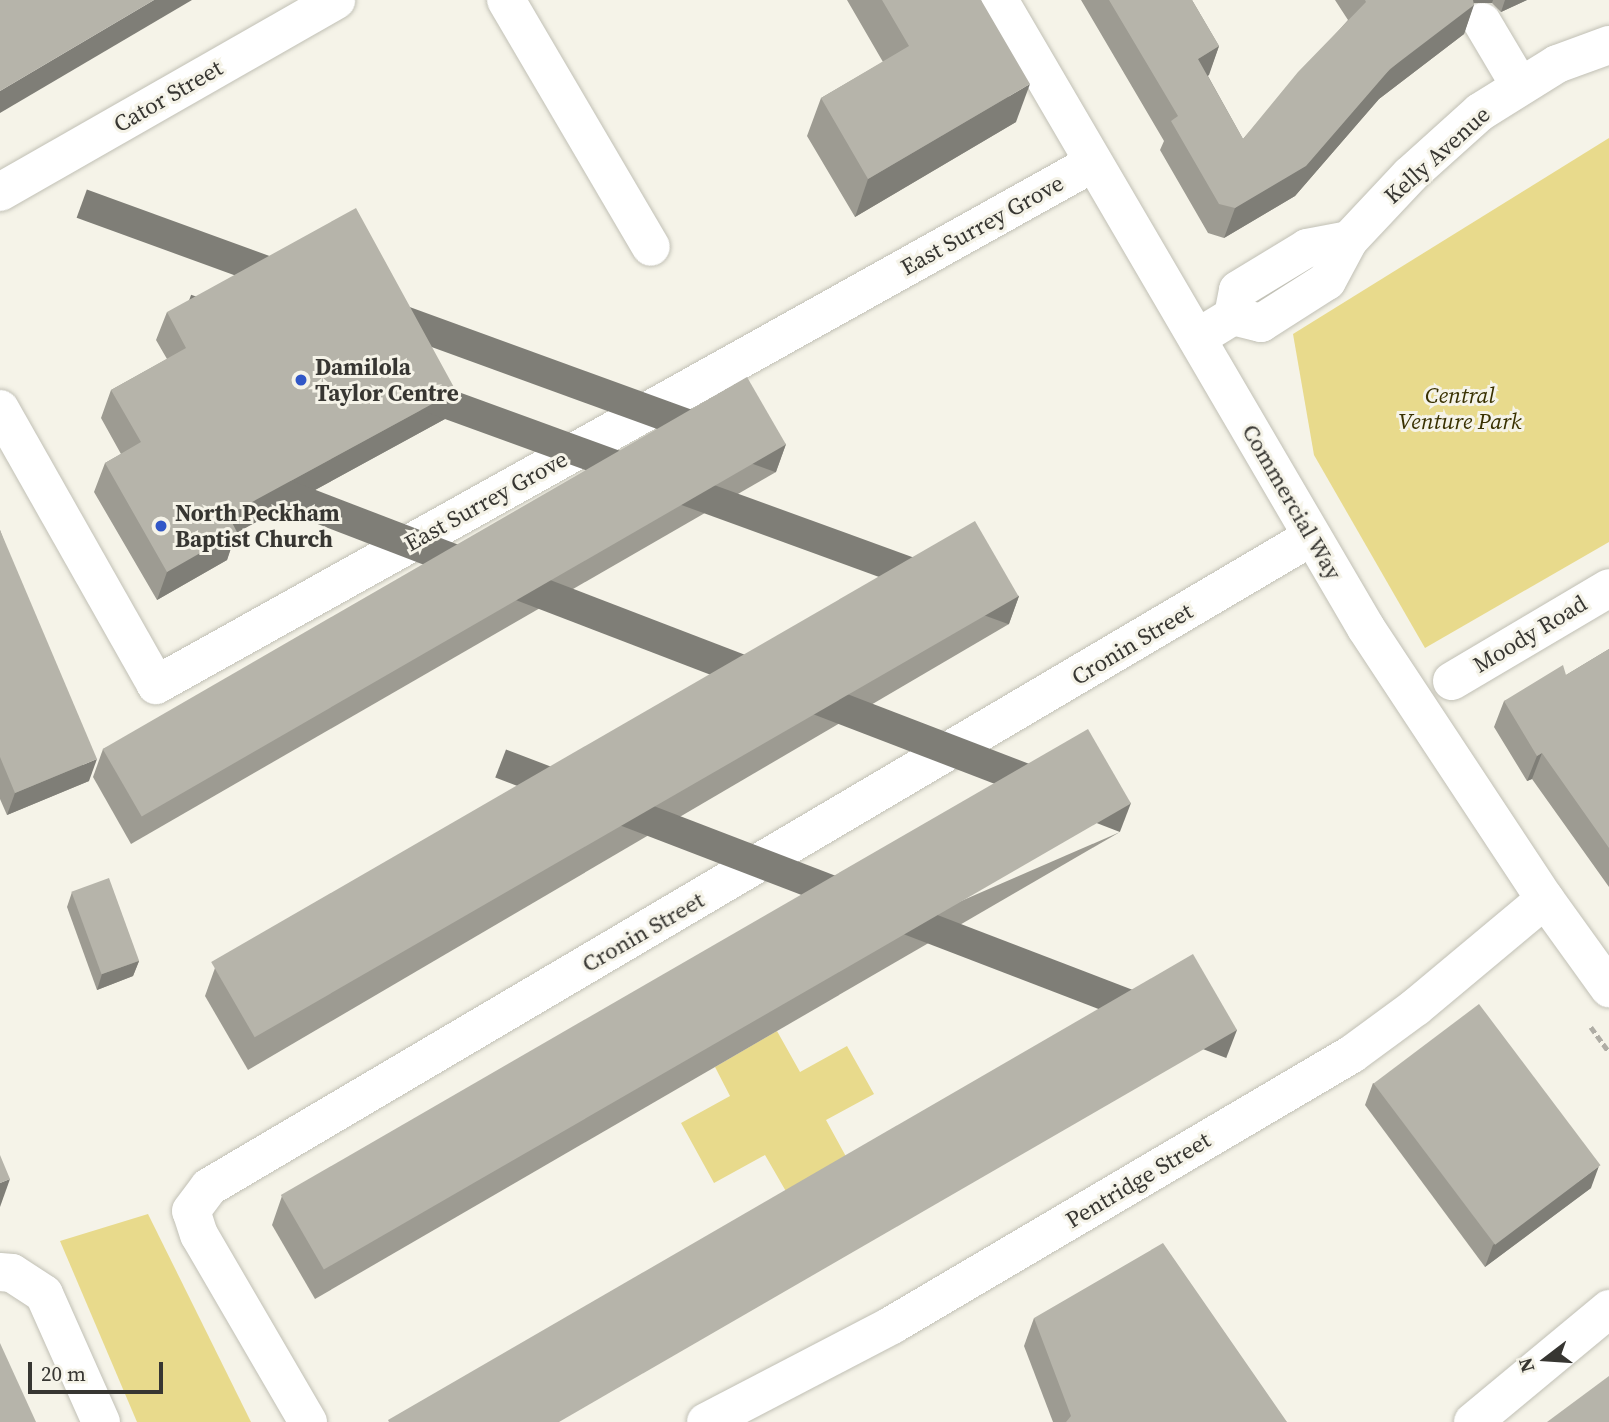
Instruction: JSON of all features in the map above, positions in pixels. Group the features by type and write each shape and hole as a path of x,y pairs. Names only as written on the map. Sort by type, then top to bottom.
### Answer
{"street":[{"name":"Cator Street","path":"0,192 337,0"},
{"path":"506,0 651,247"},
{"name":"Commercial Way","path":"999,0 1311,537 1420,714 1545,899 1609,988"},
{"path":"1482,22 1520,86"},
{"name":"Kelly Avenue","path":"1197,338 1233,316 1238,290 1307,248 1349,240 1445,141 1520,86 1557,64 1609,45"},
{"name":"East Surrey Grove","path":"0,409 156,685 1093,163"},
{"name":"Cronin Street","path":"308,1422 199,1235 191,1211 209,1187 1311,537"},
{"name":"Moody Road","path":"1452,681 1609,588"},
{"name":"Pentridge Street","path":"706,1422 928,1304 1352,1054 1416,1007 1545,899"},
{"path":"6,1273 44,1294 101,1422"},
{"path":"1473,1422 1609,1309"}],"green space":[{"name":"Central Venture Park","path":"1609,138 1609,542 1425,648 1314,455 1293,334"},
{"path":"777,1031 800,1072 847,1046 874,1094 826,1120 855,1173 795,1207 765,1155 714,1183 681,1123 730,1096 715,1067"},
{"path":"148,1214 251,1422 137,1422 60,1241"}],"building":[{"path":"0,0 154,0 0,91"},
{"path":"882,0 981,0 1030,84 868,179 821,98 909,46"},
{"path":"1109,0 1192,0 1219,46 1198,59 1243,139 1298,72 1365,0 1473,0 1474,5 1390,69 1306,166 1235,208 1219,204 1171,121 1178,116"},
{"name":"Damilola Taylor Centre","path":"356,208 456,391 228,515 237,532 167,572 105,463 141,442 111,390 186,348 167,312"},
{"path":"747,377 786,445 142,817 103,749"},
{"path":"975,521 1018,596 255,1037 211,962"},
{"path":"0,530 97,759 15,793 0,757"},
{"path":"1609,649 1609,848 1542,753 1537,756 1504,701 1563,665 1566,675"},
{"path":"1088,729 1131,803 324,1269 281,1195"},
{"path":"109,878 139,961 102,974 71,892"},
{"path":"1193,954 1237,1030 559,1422 389,1422 388,1420"},
{"path":"1479,1004 1601,1165 1495,1245 1374,1083"},
{"path":"0,1155 10,1179 0,1183"},
{"path":"1163,1243 1287,1422 1066,1422 1071,1416 1034,1318"},
{"path":"0,1343 36,1422 0,1422"},
{"path":"1609,1376 1609,1422 1547,1422"}],"place":[{"name":"Damilola Taylor Centre","path":"301,380"},
{"name":"North Peckham Baptist Church","path":"161,526"}]}
